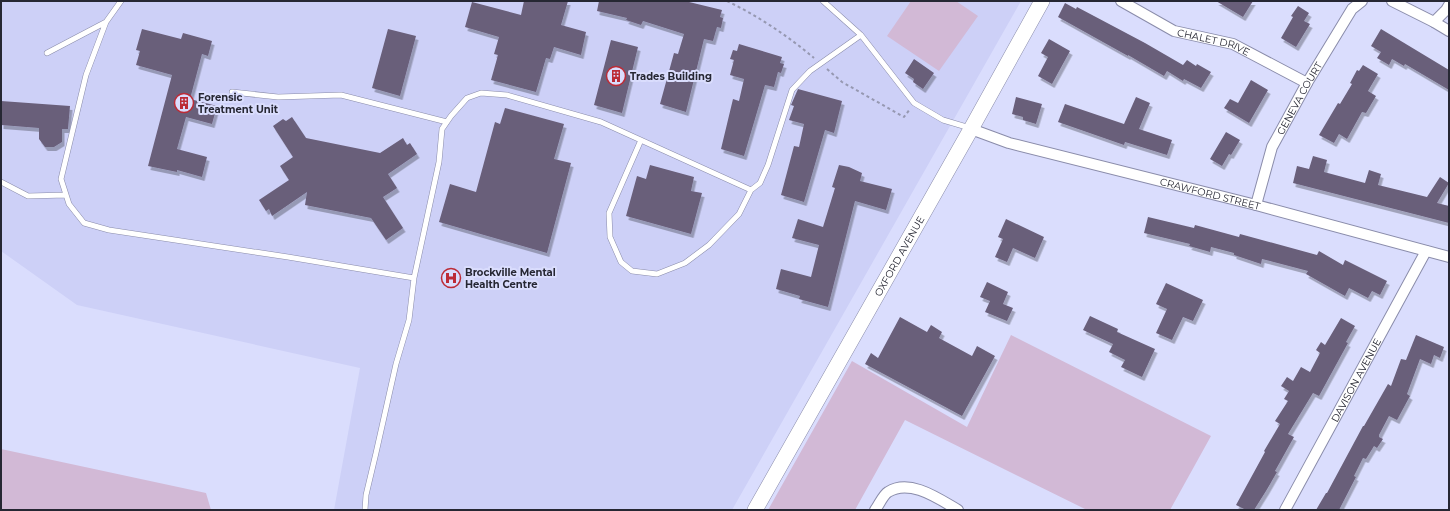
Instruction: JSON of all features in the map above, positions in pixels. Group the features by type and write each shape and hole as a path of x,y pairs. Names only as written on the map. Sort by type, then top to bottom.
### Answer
{"street":[{"name":"OXFORD AVENUE","path":"755,510 1042,1"},
{"name":"CHALET DRIVE","path":"1121,1 1174,31 1233,44 1307,83"},
{"name":"GENEVA COURT","path":"1256,205 1272,147 1307,83 1352,9 1362,1"},
{"path":"1392,1 1449,31"},
{"path":"1434,22 1449,5"},
{"name":"CRAWFORD STREET","path":"971,129 1009,142 1256,205 1449,257"},
{"name":"DAVISON AVENUE","path":"1285,510 1426,251"},
{"path":"875,510 887,492 906,487 925,492 958,510"}],"lane":[{"path":"121,1 106,22 86,75 61,179 69,204 84,223 109,230 414,278"},
{"path":"823,1 861,35 914,103 943,120 971,129"},
{"path":"47,53 106,22"},
{"path":"641,140 609,213 610,237 620,262 632,270 657,274 684,263 709,245 739,214 751,190 760,183 768,166 792,90 810,71 861,35"},
{"path":"232,92 278,97 341,95 447,122"},
{"path":"366,510 366,495 396,364 409,320 414,278 439,162 442,129 467,98 481,93 507,95 601,122 751,190"},
{"path":"1,182 28,196 66,194"}],"shaded area":[{"name":"Brockville Mental Health Centre","path":"1,1 1021,1 732,510 334,510 360,368 77,305 1,251"},
{"path":"911,1 956,1 978,16 939,71 887,36"},
{"path":"1011,335 1211,436 1170,510 1087,510 905,420 855,510 768,510 852,361 967,427"},
{"path":"1,449 206,493 211,510 1,510"}],"building":[{"path":"524,1 568,1 561,25 586,32 581,55 554,47 550,59 546,58 536,92 491,80 498,55 494,54 499,37 465,27 472,2 521,15"},
{"path":"599,1 685,1 722,10 720,17 723,18 721,28 717,27 713,41 704,39 686,112 660,104 674,53 678,54 684,34 643,21 641,25 626,20 627,18 597,11"},
{"path":"1216,1 1253,1 1243,17"},
{"path":"1065,3 1076,9 1077,7 1183,65 1187,60 1196,66 1197,64 1211,72 1201,88 1184,79 1183,81 1167,71 1164,76 1058,17"},
{"path":"1298,6 1309,13 1304,21 1310,24 1296,47 1281,38 1293,17 1291,16"},
{"name":"Forensic Treatment Unit","path":"142,29 181,39 183,33 212,41 208,56 202,54 190,99 217,106 212,124 186,117 177,149 207,157 202,177 177,170 177,172 148,166 172,75 136,65 140,51 136,50"},
{"path":"388,29 416,36 400,96 372,88"},
{"path":"1381,29 1449,70 1449,90 1405,64 1404,66 1392,59 1389,65 1377,58 1381,52 1371,46"},
{"path":"1049,39 1070,51 1052,84 1038,76 1048,57 1041,53"},
{"name":"Trades Building","path":"611,40 638,47 622,113 594,105"},
{"path":"739,44 782,57 780,63 784,64 781,73 778,72 774,87 765,85 744,156 721,149 733,99 739,101 744,79 730,75 734,60 730,59 733,50 737,51"},
{"path":"914,59 934,73 923,89 913,82 914,79 905,73"},
{"path":"1363,65 1378,74 1368,91 1376,96 1366,113 1362,112 1347,139 1339,134 1334,143 1319,135 1338,103 1340,104 1352,84 1350,83 1357,70 1359,71"},
{"path":"1251,80 1268,90 1249,123 1224,108 1230,99 1238,103"},
{"path":"798,89 842,101 834,133 825,130 804,202 781,195 794,146 799,147 804,124 789,120 794,106 791,105"},
{"path":"1016,97 1042,104 1036,124 1023,120 1023,117 1012,114"},
{"path":"1136,97 1150,103 1139,129 1172,140 1167,155 1125,142 1124,145 1058,122 1065,104 1124,124"},
{"path":"1,101 70,106 68,129 62,129 62,142 54,147 45,147 39,139 39,128 1,125"},
{"path":"505,108 564,124 554,159 571,163 547,253 439,222 450,184 476,192 495,122 500,124"},
{"path":"292,117 306,138 380,153 403,138 407,145 410,143 417,154 388,174 397,188 383,197 403,228 386,240 371,218 305,205 307,192 272,216 269,209 266,211 259,200 289,180 280,166 293,157 273,126 283,119 286,121"},
{"path":"1226,132 1240,140 1222,166 1210,159"},
{"path":"1313,156 1327,160 1324,172 1365,183 1369,170 1381,174 1378,185 1427,197 1440,177 1449,183 1437,203 1449,206 1449,223 1293,183 1297,166 1309,169"},
{"path":"650,165 694,177 691,191 702,193 691,234 626,216 637,176 646,179"},
{"path":"839,165 849,167 862,173 860,181 892,189 886,210 855,201 828,307 799,299 800,296 776,289 781,269 811,277 819,245 792,238 798,219 823,227 835,188 832,187"},
{"path":"1148,217 1194,228 1195,225 1239,237 1240,234 1317,255 1319,251 1343,265 1345,260 1387,281 1380,295 1372,291 1368,298 1349,288 1345,296 1306,274 1308,271 1262,259 1261,264 1234,255 1234,253 1211,247 1210,252 1189,246 1190,244 1144,233"},
{"path":"1006,219 1044,237 1035,258 1013,248 1007,262 995,257 1003,239 998,237"},
{"path":"987,282 1008,292 1003,304 1013,308 1007,321 985,312 990,301 980,297"},
{"path":"1166,283 1203,300 1193,321 1183,317 1172,340 1156,333 1167,309 1156,304"},
{"path":"1090,316 1118,329 1117,332 1155,349 1142,377 1121,367 1125,360 1109,352 1113,344 1083,330"},
{"path":"900,317 927,332 931,325 942,332 939,338 972,356 977,346 995,356 962,416 865,364 871,353 878,358"},
{"path":"1341,318 1355,326 1346,342 1348,343 1319,396 1313,393 1288,434 1294,437 1275,471 1277,472 1254,510 1246,510 1236,505 1280,424 1275,421 1288,401 1284,399 1289,391 1281,386 1287,377 1293,381 1301,367 1310,372 1320,353 1316,350 1321,342 1325,345"},
{"path":"1416,335 1444,347 1440,358 1434,355 1431,364 1420,359 1407,394 1410,396 1397,420 1389,416 1379,435 1379,437 1383,439 1377,448 1374,446 1366,459 1363,458 1354,476 1356,477 1339,510 1316,510 1388,384 1391,386 1401,359 1406,360"}],"place":[{"name":"Trades Building","path":"616,76"},
{"name":"Forensic Treatment Unit","path":"184,103"},
{"name":"Brockville Mental Health Centre","path":"451,278"}]}
